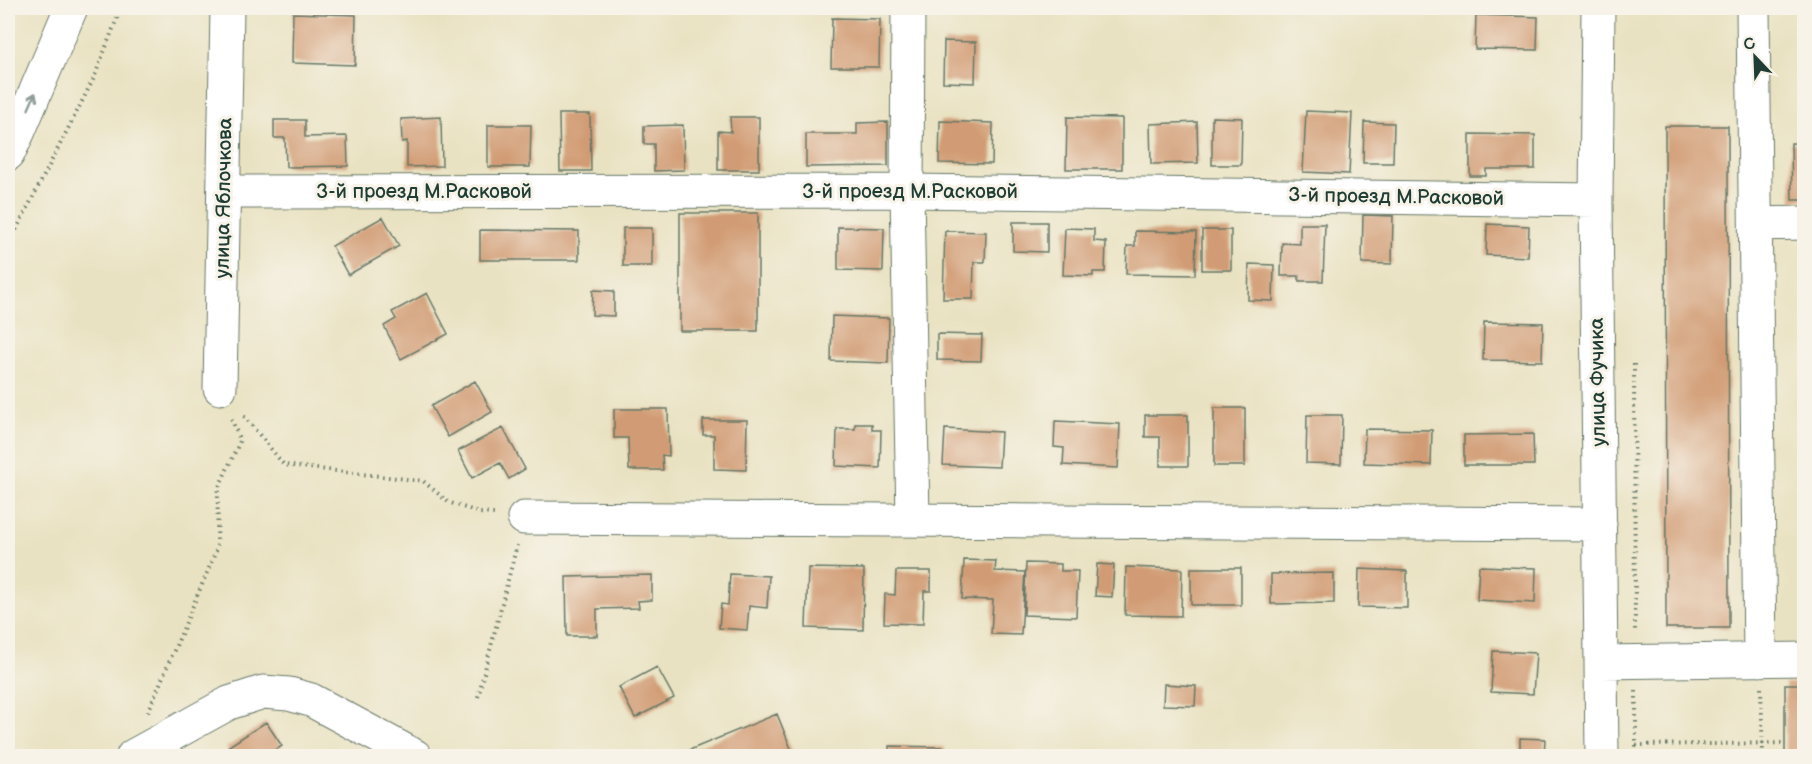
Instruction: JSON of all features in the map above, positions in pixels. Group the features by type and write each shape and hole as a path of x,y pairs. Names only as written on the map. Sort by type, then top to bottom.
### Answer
{"street":[{"path":"11,139 71,8"},
{"name":"улица Яблочкова","path":"220,388 228,8"},
{"path":"908,8 907,191 913,520"},
{"name":"улица Фучика","path":"1598,8 1596,200 1602,756"},
{"path":"1753,8 1760,660"},
{"name":"3-й проезд М.Расковой","path":"225,192 907,191 1596,200"},
{"path":"1757,224 1804,223"},
{"path":"524,518 1600,524"},
{"path":"1601,662 1804,659"},
{"path":"133,756 229,704 263,692 289,694 311,700 415,756"}],"path":[{"path":"8,246 94,78 121,8"},
{"path":"1634,364 1636,756"},
{"path":"147,713 217,549 218,489 240,441 220,388"},
{"path":"244,416 284,465 423,481 448,502 480,513 524,518 478,698"},
{"path":"1760,660 1764,756"},
{"path":"1636,745 1785,743"}],"building":[{"path":"293,13 356,15 355,65 292,63"},
{"path":"1476,15 1538,17 1537,50 1475,49"},
{"path":"832,18 880,19 879,67 831,67"},
{"path":"944,41 976,42 975,83 943,82"},
{"path":"1306,111 1352,113 1349,174 1303,172"},
{"path":"559,114 590,114 591,171 560,171"},
{"path":"441,117 442,166 407,167 407,141 402,142 401,119"},
{"path":"730,117 759,117 759,170 718,170 718,131 731,132"},
{"path":"1067,117 1122,118 1122,169 1066,169"},
{"path":"1212,117 1242,118 1241,165 1212,165"},
{"path":"274,120 305,120 305,137 347,136 348,166 286,167 285,138 274,138"},
{"path":"940,121 993,123 992,164 939,163"},
{"path":"888,122 888,166 806,167 806,134 857,134 857,123"},
{"path":"1197,122 1198,163 1151,164 1150,124"},
{"path":"1364,122 1394,123 1393,163 1363,163"},
{"path":"488,125 531,125 530,167 488,167"},
{"path":"683,125 684,170 654,171 654,144 644,144 644,126"},
{"path":"1665,126 1728,126 1729,628 1666,628"},
{"path":"1470,134 1535,135 1535,169 1486,169 1486,176 1470,176"},
{"path":"1791,143 1804,143 1804,200 1792,200"},
{"path":"680,213 758,213 758,331 680,331"},
{"path":"1363,215 1393,216 1392,264 1362,263"},
{"path":"383,217 399,246 348,275 332,246"},
{"path":"1013,222 1047,222 1047,252 1013,251"},
{"path":"1300,224 1325,224 1323,281 1299,281 1299,276 1281,276 1282,243 1300,244"},
{"path":"1487,224 1529,226 1528,257 1486,255"},
{"path":"838,227 884,228 883,271 838,270"},
{"path":"623,228 652,228 652,266 623,266"},
{"path":"1065,228 1094,229 1094,241 1106,242 1105,272 1093,272 1093,276 1063,275"},
{"path":"480,230 579,231 579,260 480,260"},
{"path":"1202,230 1231,230 1231,270 1202,270"},
{"path":"945,231 986,232 985,262 974,262 973,299 943,299"},
{"path":"1135,231 1196,232 1195,275 1126,274 1127,246 1135,246"},
{"path":"1249,264 1274,265 1273,301 1248,300"},
{"path":"593,290 614,291 614,316 592,315"},
{"path":"427,293 448,334 401,359 384,326 396,319 392,312"},
{"path":"832,316 889,318 888,363 831,361"},
{"path":"1484,322 1543,323 1542,361 1483,360"},
{"path":"937,334 982,335 981,361 937,360"},
{"path":"475,381 492,412 448,437 431,406"},
{"path":"1214,408 1245,408 1245,466 1214,466"},
{"path":"614,409 668,409 669,456 662,455 663,470 629,470 628,438 614,438"},
{"path":"1145,415 1188,415 1188,466 1160,466 1160,437 1145,437"},
{"path":"1307,415 1342,415 1341,464 1306,463"},
{"path":"703,420 747,420 746,470 714,469 714,435 703,435"},
{"path":"1055,421 1120,424 1118,468 1063,465 1064,448 1054,447"},
{"path":"855,424 872,424 872,430 881,430 880,468 836,466 837,429 855,429"},
{"path":"503,428 525,469 509,479 500,463 472,478 458,451"},
{"path":"945,429 1001,432 999,467 943,465"},
{"path":"1365,429 1432,430 1431,465 1364,463"},
{"path":"1533,434 1534,465 1464,465 1464,435"},
{"path":"964,560 996,561 995,571 1025,572 1021,635 991,634 993,600 962,599"},
{"path":"1026,563 1061,564 1061,571 1078,571 1076,617 1024,615"},
{"path":"1097,564 1114,565 1112,597 1095,596"},
{"path":"1479,566 1536,568 1535,603 1477,600"},
{"path":"1126,567 1182,569 1181,616 1125,615"},
{"path":"808,568 864,569 863,630 806,628"},
{"path":"1191,568 1241,568 1241,605 1191,605"},
{"path":"1359,569 1407,571 1407,608 1358,607"},
{"path":"896,571 931,571 931,591 924,591 923,624 884,623 885,594 895,595"},
{"path":"1334,573 1334,603 1271,604 1271,574"},
{"path":"730,574 769,576 767,608 749,606 747,630 719,628 721,604 728,605"},
{"path":"652,575 652,600 638,601 639,608 597,609 597,636 567,636 566,577"},
{"path":"1493,651 1536,653 1533,694 1491,692"},
{"path":"657,667 674,698 635,718 619,687"},
{"path":"1164,684 1196,686 1195,706 1163,705"},
{"path":"1785,684 1804,684 1804,756 1785,756"},
{"path":"777,714 794,756 675,756"},
{"path":"266,722 282,746 266,756 232,756 226,748"},
{"path":"1520,738 1545,739 1544,756 1520,756"},
{"path":"889,746 945,747 944,756 889,756"}]}
